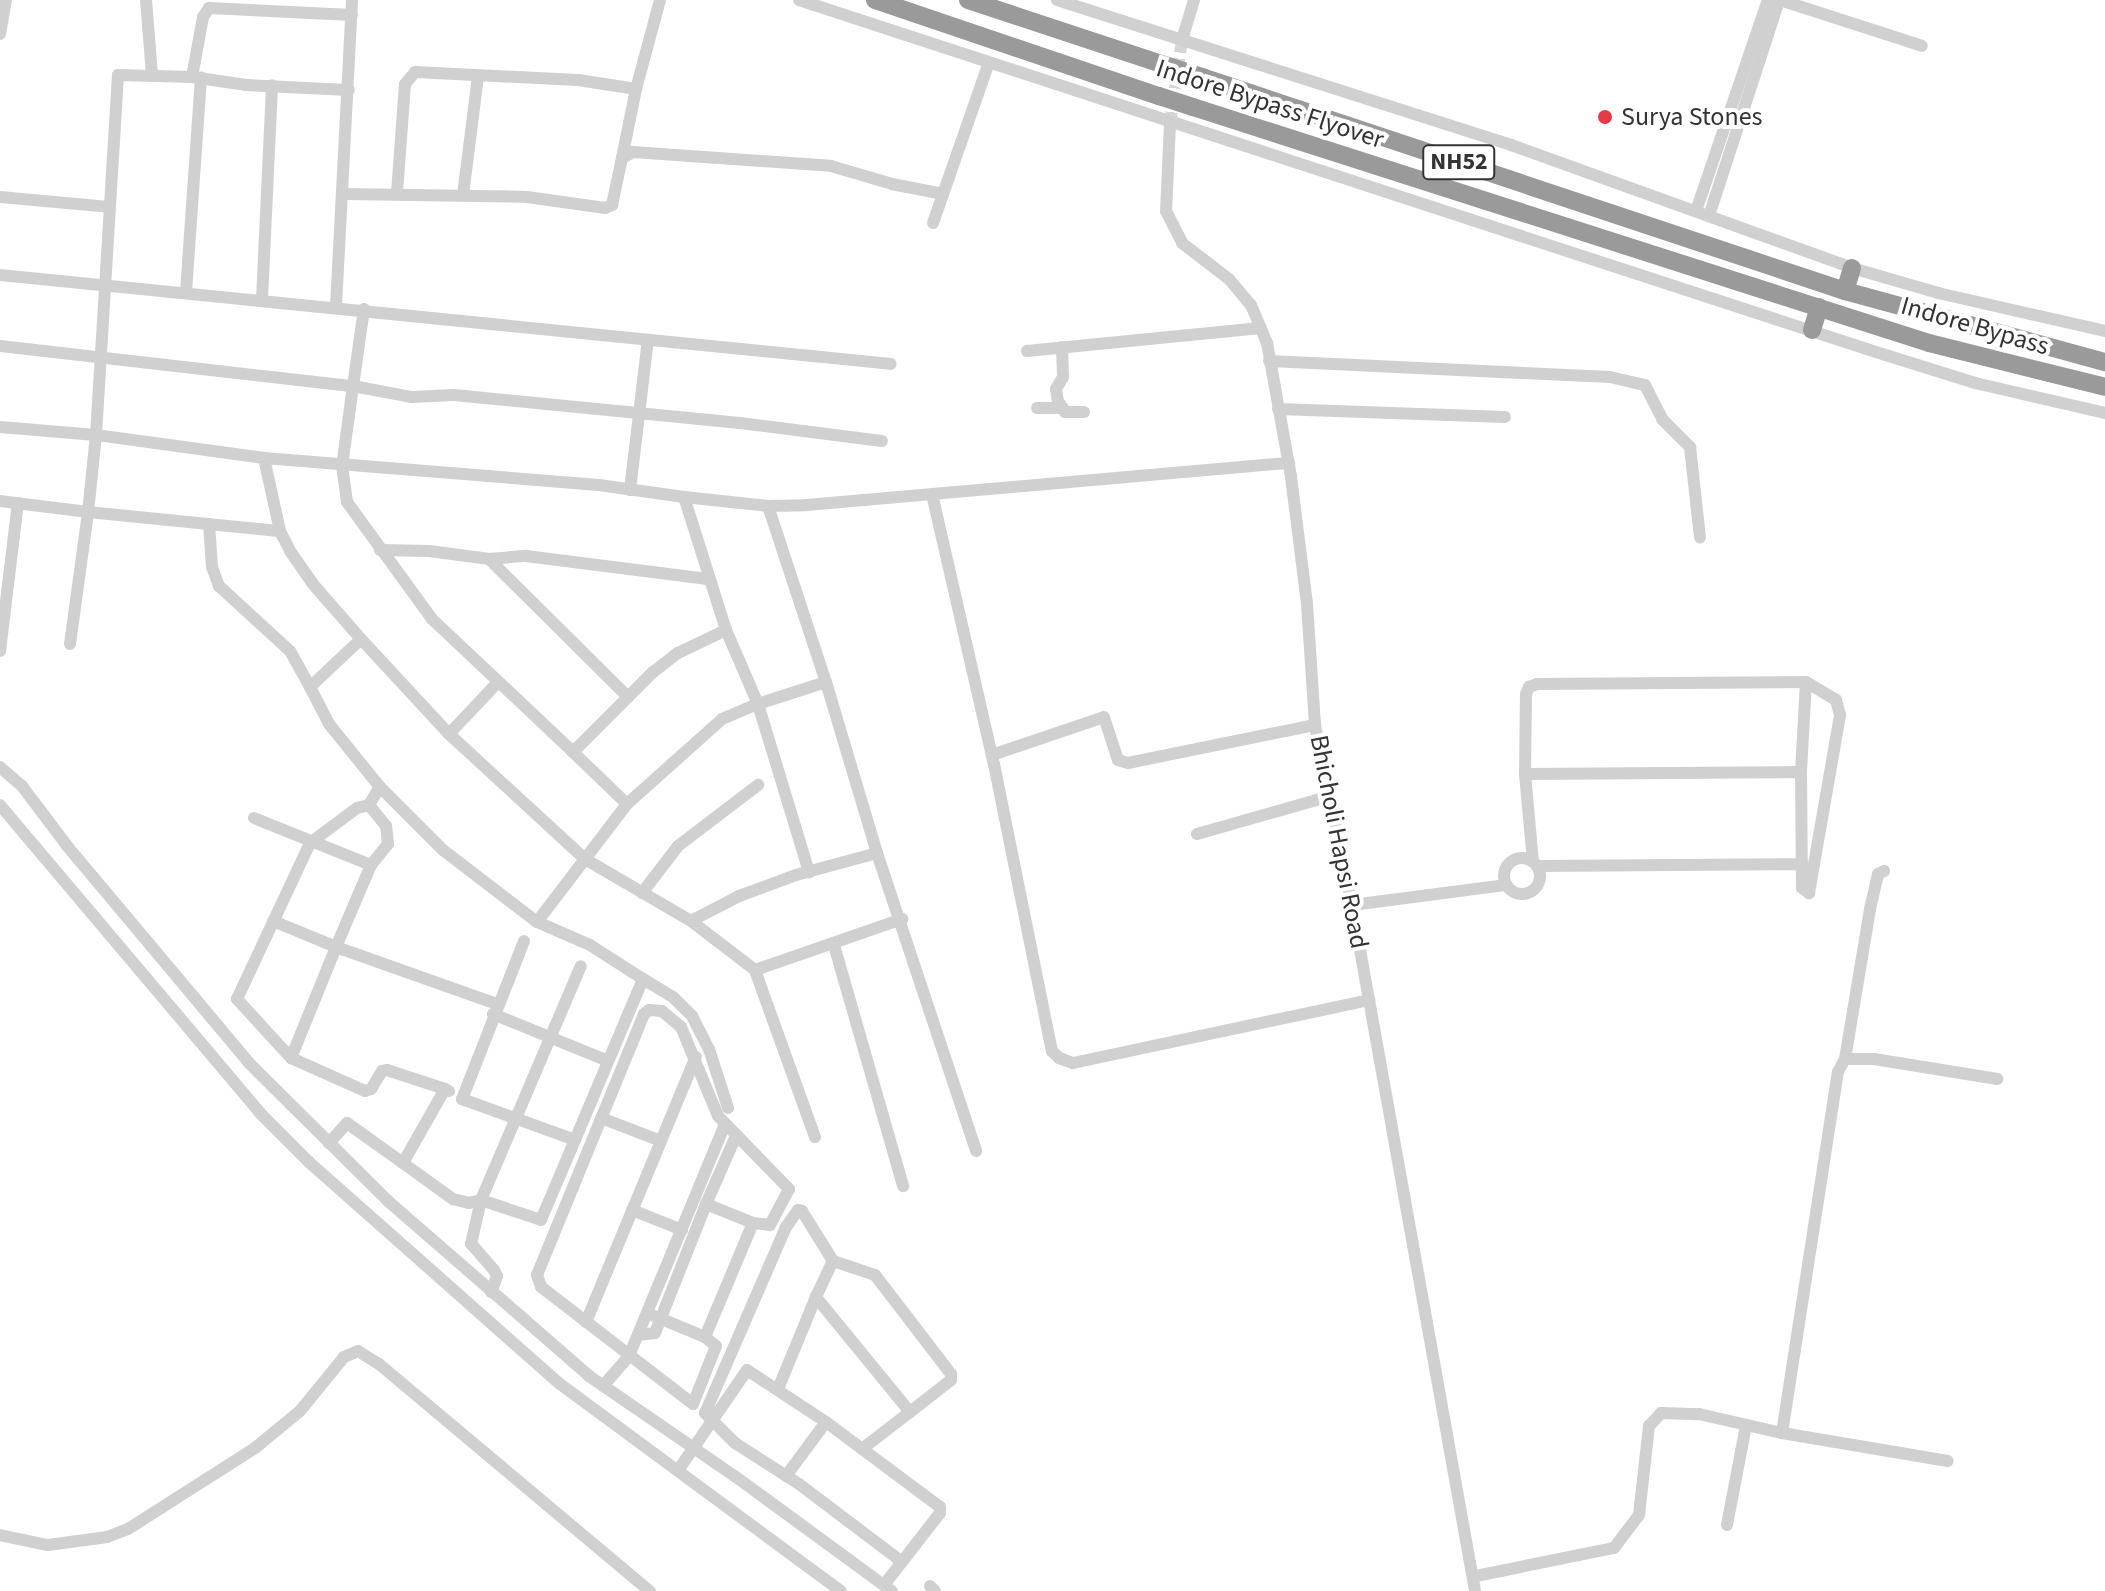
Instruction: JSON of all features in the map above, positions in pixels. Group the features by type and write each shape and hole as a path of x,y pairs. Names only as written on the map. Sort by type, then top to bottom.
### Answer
{"highway":[{"name":"Indore Bypass Flyover","path":"875,0 1181,104 1826,309"},
{"name":"Indore Bypass Flyover","path":"968,0 1845,291"},
{"path":"1845,291 1852,268"},
{"name":"Indore Bypass","path":"1845,291 2105,362"},
{"path":"1812,330 1826,309"},
{"name":"Indore Bypass","path":"1826,309 1929,343 2105,387"}],"street":[{"path":"0,34 6,0"},
{"path":"146,0 152,75"},
{"path":"336,306 352,0"},
{"path":"344,194 527,197 605,208 612,205 636,89 660,0"},
{"path":"799,0 1170,124 1975,383 2105,413"},
{"path":"1057,0 1511,145 1852,268 1938,293 2105,331"},
{"path":"1182,40 1194,0"},
{"path":"1696,211 1768,0"},
{"path":"1709,216 1780,0 1922,46"},
{"path":"186,292 203,17 209,8 352,15"},
{"path":"933,223 989,62"},
{"path":"397,193 405,84 415,72 578,80 636,89"},
{"path":"70,644 96,435 118,75 197,77 349,90"},
{"path":"463,195 478,77"},
{"path":"262,299 272,85"},
{"name":"Bhicholi Hapsi Road","path":"1170,124 1166,211 1182,243 1229,279 1251,305 1261,328 1269,361 1289,463 1307,604 1315,725 1352,905 1476,1576 1475,1591"},
{"path":"622,158 633,152 831,166 892,184 943,194"},
{"path":"0,197 109,207"},
{"path":"0,275 336,306 891,364"},
{"path":"364,309 342,466 347,502 432,619 627,804"},
{"path":"1027,351 1261,328"},
{"path":"630,490 642,413 648,340"},
{"path":"0,346 353,386 412,397 454,395 882,441"},
{"path":"1062,347 1063,377 1056,389 1065,412 1084,412"},
{"path":"1269,361 1610,377 1645,385 1662,419 1690,447 1700,537"},
{"path":"1037,408 1063,408"},
{"path":"1278,409 1505,417"},
{"path":"0,427 96,435 264,458 630,490 768,506 1289,463"},
{"path":"264,458 280,531 301,569 449,734 585,859 691,921 755,970 815,1137"},
{"path":"932,494 992,755 1052,1051 1059,1058 1073,1063 1369,1000"},
{"path":"684,497 726,630 758,704 809,872"},
{"path":"0,501 280,531"},
{"path":"0,651 4,584 18,503"},
{"path":"768,506 826,682 877,853 902,919 976,1151"},
{"path":"209,524 212,567 219,586 290,651 329,724 380,787 443,850 537,922 590,945 673,997 692,1016 709,1049 728,1108"},
{"path":"380,550 429,551 489,559 526,556 708,579"},
{"path":"489,559 628,697"},
{"path":"573,752 678,653 726,630"},
{"path":"310,687 361,639"},
{"path":"537,922 627,804 722,719 826,682"},
{"path":"1803,864 1535,864 1523,858 1513,860 1506,868 1507,885 1515,892 1531,891 1539,882 1535,864 1525,774 1526,694 1537,684 1806,682 1836,700 1840,715 1809,893 1802,888 1803,864 1801,772 1806,682"},
{"path":"449,734 497,683"},
{"path":"992,755 1104,717 1118,760 1128,763 1315,725"},
{"path":"0,767 22,786 68,847 249,1063 388,1201 603,1386 693,1448 888,1588 902,1562 941,1509 826,1422 747,1370 713,1421 693,1448 679,1469"},
{"path":"1525,774 1801,772"},
{"path":"642,893 678,846 758,785"},
{"path":"380,787 369,805 357,808 310,843 237,999 291,1058 365,1091 371,1089 382,1071 387,1070 445,1089 462,1099 575,1140"},
{"path":"1197,834 1330,796"},
{"path":"0,805 259,1112 310,1163 560,1384 841,1591"},
{"path":"291,1058 371,865 388,844 386,826 369,805"},
{"path":"254,818 371,865"},
{"path":"691,921 739,896 877,853"},
{"path":"1782,1433 1838,1072 1845,1059 1878,874 1884,871"},
{"path":"1352,905 1507,885"},
{"path":"755,970 902,919"},
{"path":"273,921 495,1009 608,1061"},
{"path":"462,1099 524,941"},
{"path":"834,945 903,1186"},
{"path":"491,1292 497,1276 471,1244 481,1200 581,966"},
{"path":"329,1143 347,1123 453,1199 469,1203 481,1200 541,1220 643,979"},
{"path":"647,1313 713,1341 716,1351 693,1404 541,1287 537,1275 649,1010 662,1011 681,1027 696,1057 711,1102 725,1124 789,1189 770,1225 753,1223 706,1204"},
{"path":"586,1322 696,1057"},
{"path":"1845,1059 1874,1059 1997,1079"},
{"path":"403,1163 445,1089"},
{"path":"601,1118 661,1141"},
{"path":"603,1386 629,1356 725,1124"},
{"path":"638,1335 655,1333 736,1136"},
{"path":"632,1210 682,1230"},
{"path":"862,1449 952,1377 875,1275 833,1261 802,1211 793,1214 705,1413 735,1443 786,1476 902,1562"},
{"path":"705,1337 753,1223"},
{"path":"778,1389 833,1261"},
{"path":"816,1297 910,1412"},
{"path":"0,1535 48,1545 107,1537 128,1529 255,1448 300,1411 344,1357 358,1351 379,1364 650,1591"},
{"path":"1476,1576 1614,1548 1639,1515 1649,1426 1661,1413 1699,1414 1782,1433 1948,1461"},
{"path":"786,1476 826,1422"},
{"path":"1727,1525 1746,1425"}],"tunnel":[{"path":"1170,124 1182,40"}],"place":[{"name":"Surya Stones","path":"1605,117"}]}
